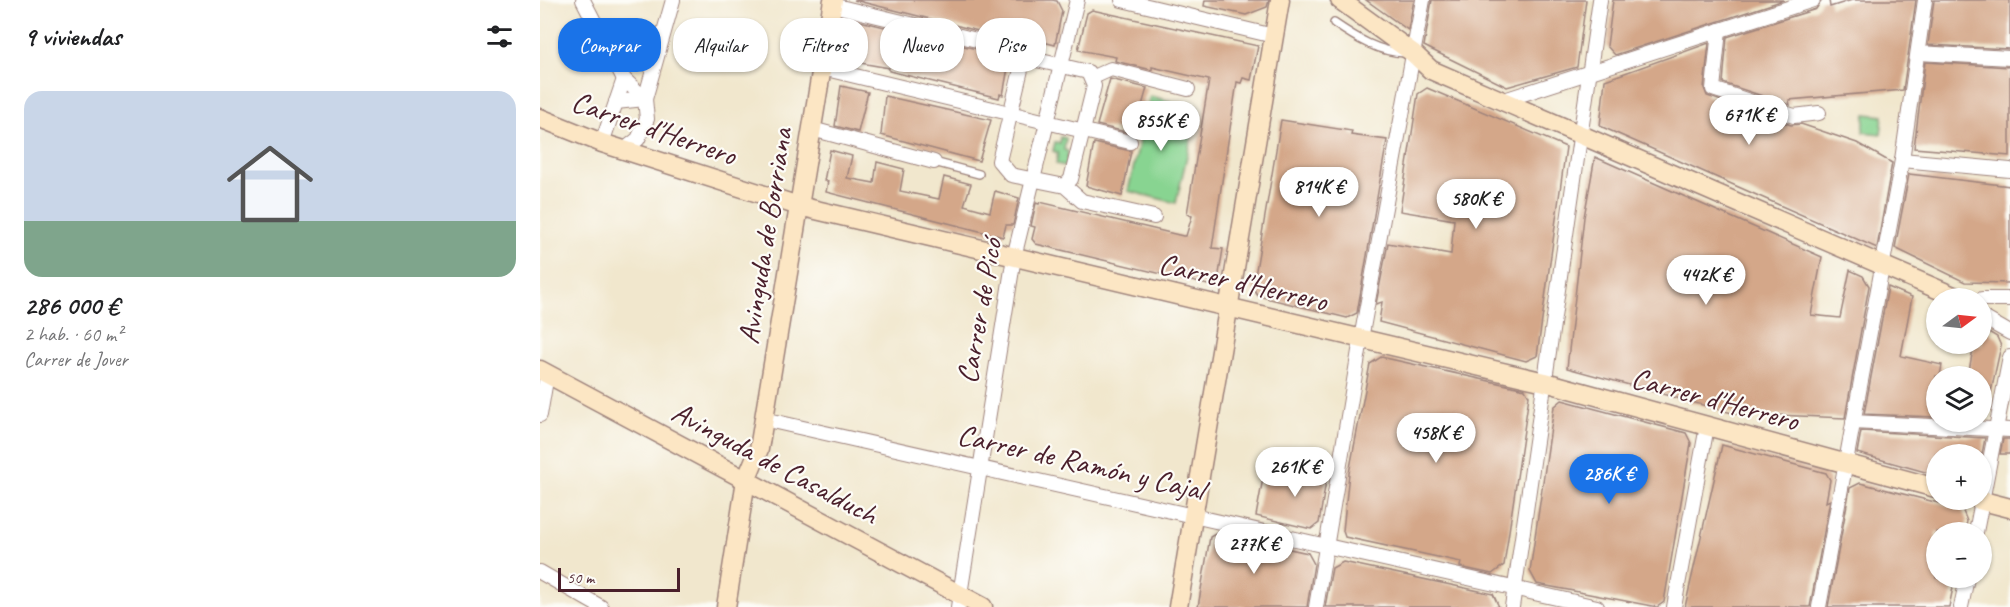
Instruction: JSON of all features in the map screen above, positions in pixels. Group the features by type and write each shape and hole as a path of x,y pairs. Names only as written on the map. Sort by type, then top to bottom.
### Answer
{"street":[{"path":"583,0 624,79 645,99"},
{"path":"624,150 638,139 647,119 645,99 673,0"},
{"name":"Carrer de Picó","path":"959,601 1014,257 1077,0"},
{"path":"1122,0 1274,36"},
{"path":"1178,607 1280,0"},
{"path":"1340,0 1413,53 1431,70 1934,288"},
{"path":"1316,607 1361,339 1423,0"},
{"path":"1512,607 1600,0"},
{"path":"1501,101 1813,0"},
{"path":"1819,607 1902,160 1925,0"},
{"path":"833,2 976,40"},
{"name":"Avinguda de Borriana","path":"830,18 833,2"},
{"path":"1719,30 1713,88 1794,116 1813,113"},
{"path":"1918,53 2010,58"},
{"path":"1046,62 1088,72 1094,86 1071,179 1065,186"},
{"path":"1091,78 1111,69 1188,88"},
{"name":"Avinguda de Borriana","path":"726,607 746,480 759,449 821,72"},
{"path":"838,72 1130,142"},
{"path":"1021,72 999,161 1011,175 1065,186 1082,201 1154,217"},
{"path":"602,143 624,79"},
{"path":"616,102 645,99"},
{"name":"Carrer d'Herrero","path":"540,118 602,143 799,206 1545,382 1926,485"},
{"path":"812,129 934,162"},
{"path":"1902,160 2010,170"},
{"path":"1992,299 2010,299"},
{"path":"1992,323 2010,333"},
{"path":"1992,463 2003,429 2010,357"},
{"path":"540,415 544,372"},
{"name":"Avinguda de Casalduch","path":"544,372 746,480 959,601 983,607"},
{"name":"Carrer de Ramón y Cajal","path":"764,419 981,466 1597,607"},
{"path":"1854,422 2003,429"},
{"path":"1674,607 1707,426"},
{"path":"1992,503 2010,508"},
{"path":"540,572 601,607"},
{"path":"1961,607 1965,588"}],"lane":[{"path":"1334,23 1359,40 1390,52 1413,53"},
{"path":"934,162 979,174"}],"green space":[{"path":"1150,96 1198,108 1176,203 1128,191"},
{"path":"1865,114 1883,116 1881,134 1863,132"},
{"path":"1061,137 1066,138 1064,150 1068,151 1066,166 1056,164 1058,153 1053,151 1055,142 1060,143"}],"building":[{"path":"854,0 1052,0 1057,1 1062,11 1055,45 1046,43 1046,18 976,18 976,30 964,27 964,18 926,18"},
{"path":"1205,0 1269,0 1267,7 1246,15 1204,6"},
{"path":"1366,0 1414,0 1408,30"},
{"path":"1432,0 1586,0 1577,67 1507,87 1424,46"},
{"path":"1613,0 1784,0 1615,55 1607,46"},
{"path":"1822,0 1829,0 1830,7 1852,0 1916,0 1903,90 1789,100 1790,105 1723,83 1727,37 1816,9"},
{"path":"1934,0 2010,0 2010,49 1928,45"},
{"path":"1092,10 1258,46 1251,80 1243,78 1241,83 1237,82 1212,248 1223,249 1218,280 1212,286 1036,244 1032,239 1035,227 1031,226 1036,203 1040,202 1183,236 1186,236 1192,216 1187,214 1209,80 1152,67 1152,70 1115,61 1116,57 1078,50 1087,13"},
{"path":"868,23 880,26 880,66 868,64"},
{"path":"1709,43 1704,88 1707,96 1791,125 1801,124 1857,143 1892,163 1877,248 1600,126 1605,80"},
{"path":"964,46 976,49 976,72 1007,72 1003,95 1000,94 999,98 893,72 964,72"},
{"path":"1925,62 2010,67 2010,156 1914,148"},
{"path":"1110,79 1147,88 1134,134 1097,125"},
{"path":"841,86 868,92 858,132 835,126"},
{"path":"1427,88 1566,147 1537,356 1526,361 1379,322 1382,302 1376,304 1388,243 1451,254 1454,220 1400,211 1418,94"},
{"path":"885,96 991,120 979,161 881,135"},
{"path":"1281,120 1352,131 1351,135 1387,140 1357,313 1347,318 1258,296 1253,288"},
{"path":"1094,143 1131,151 1122,196 1086,186"},
{"path":"830,150 852,156 847,178 874,183 877,162 904,169 900,191 939,199 944,177 971,184 964,205 990,212 995,191 1019,198 1013,225 1006,225 1003,237 826,192 828,181 824,181"},
{"path":"1595,157 1822,257 1811,315 1840,318 1850,270 1863,276 1869,286 1845,418 1732,413 1567,368 1584,217"},
{"path":"1909,174 2010,186 2010,283 1965,282 1895,248"},
{"path":"1888,287 1912,297 1901,356 1942,366 1926,366 1926,417 1864,414"},
{"path":"1992,334 1997,337 2001,346 1992,387 1992,366 1970,366 1972,354 1992,354"},
{"path":"1381,357 1525,389 1529,396 1504,565 1492,574 1460,567 1461,562 1345,537 1343,531 1349,473 1370,364"},
{"path":"1562,400 1686,433 1691,443 1664,602 1657,607 1537,584 1530,571 1554,407"},
{"path":"1861,431 1985,438 1984,444 1926,444 1926,472 1857,453"},
{"path":"2003,439 2010,439 2010,454 2000,454"},
{"path":"1722,445 1826,473 1830,480 1826,502 1830,500 1810,607 1685,607"},
{"path":"1302,464 1328,469 1319,523 1311,529 1256,516 1263,478 1297,483"},
{"path":"1860,483 1926,500 1926,510 1962,510 1967,522 1926,522 1926,588 1953,588 1949,607 1828,607 1850,488"},
{"path":"1217,533 1308,553 1314,564 1307,607 1198,607 1210,537"},
{"path":"1343,562 1493,594 1499,607 1325,607 1332,568"}]}
